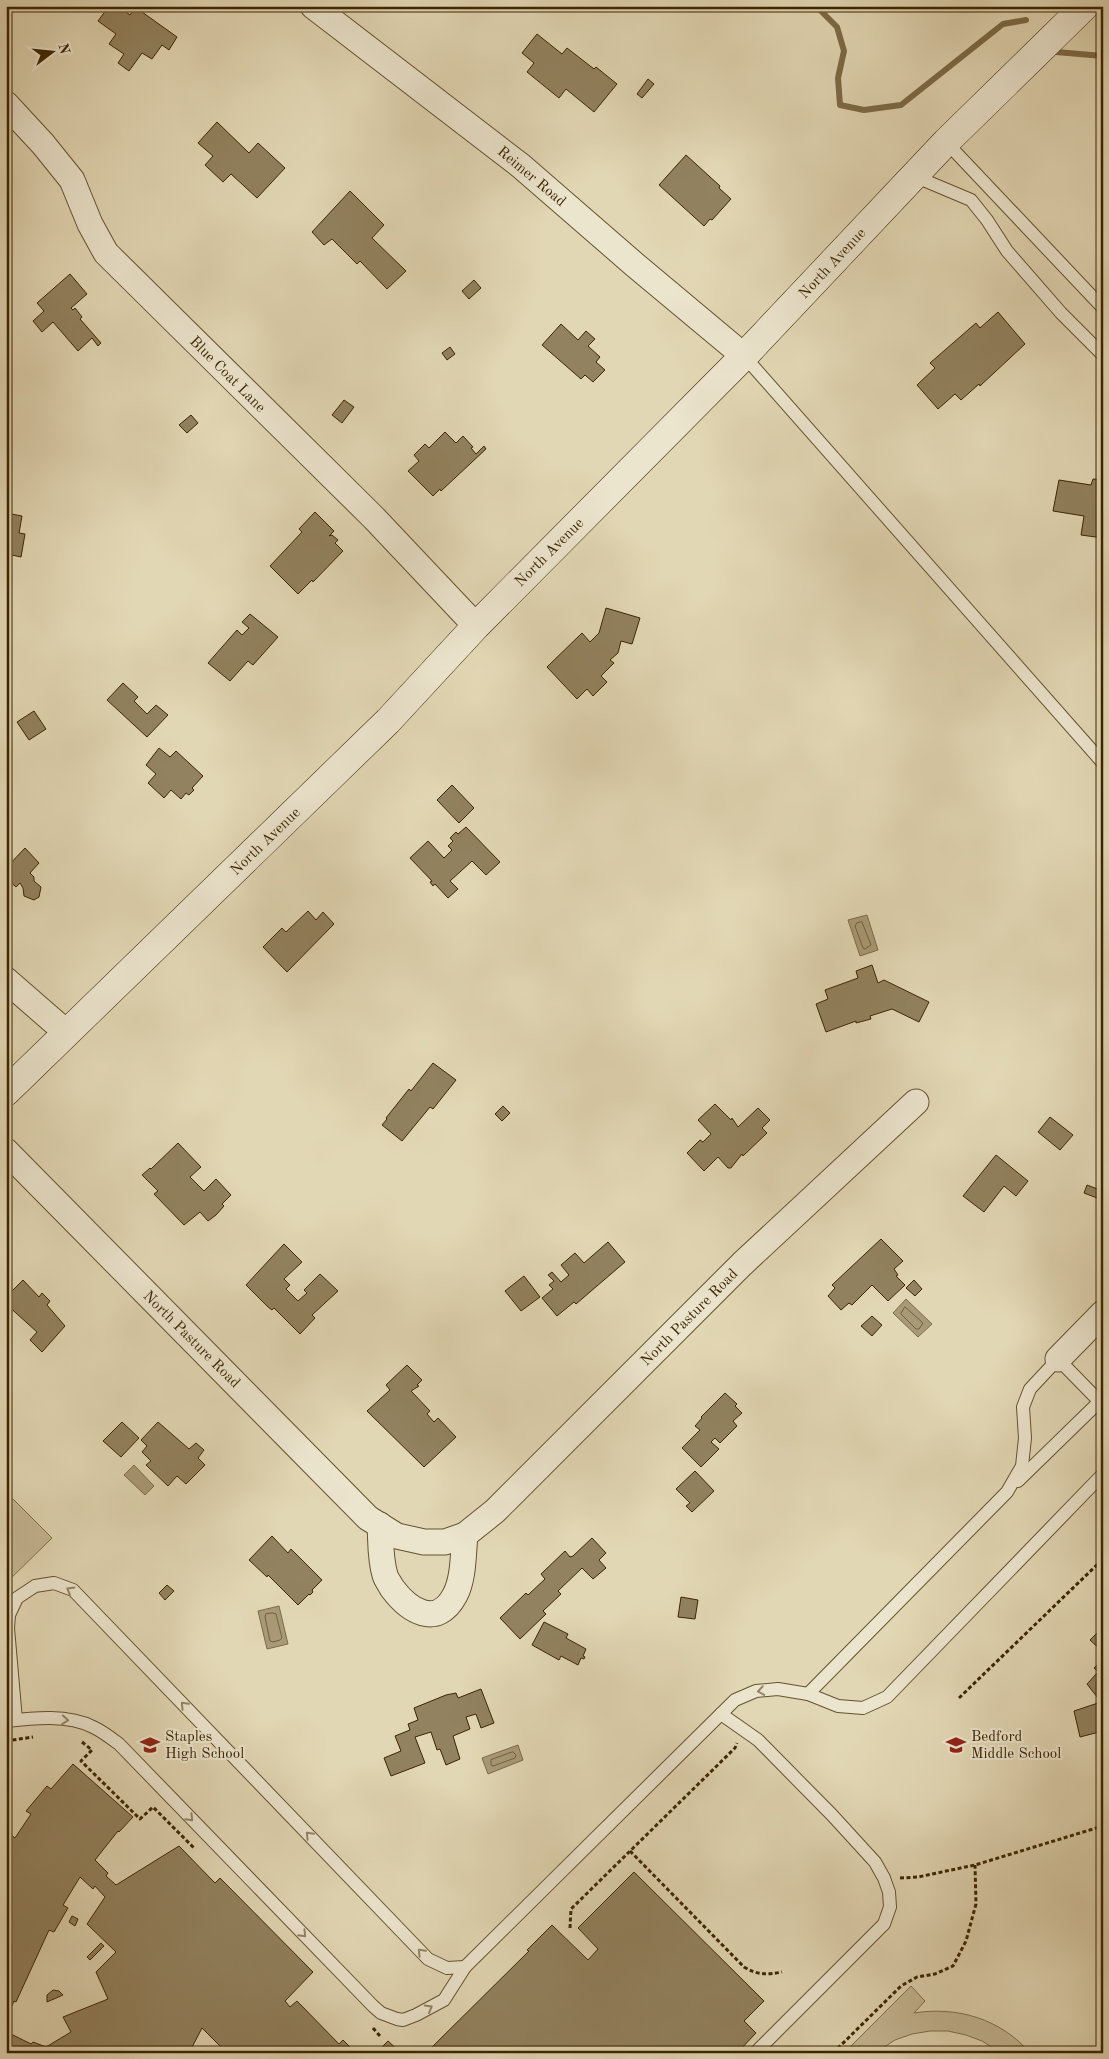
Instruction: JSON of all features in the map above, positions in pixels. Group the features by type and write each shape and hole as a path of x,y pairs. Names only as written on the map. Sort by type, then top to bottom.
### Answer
{"street":[{"name":"Reimer Road","path":"313,6 521,166 744,356"},
{"name":"North Avenue","path":"6,1092 388,721 476,626 744,356 946,142 1085,6"},
{"name":"Blue Coat Lane","path":"6,104 43,144 72,180 90,224 106,253 374,518 476,626"},
{"path":"6,980 67,1033"},
{"name":"North Pasture Road","path":"6,1151 368,1518 397,1536 424,1542 444,1542 465,1535 495,1511 742,1264 916,1102"},
{"path":"1058,1359 1103,1313"},
{"path":"380,1525 385,1577 404,1602 415,1611 428,1615 442,1610 455,1595 465,1535"}],"lane":[{"path":"946,142 1103,308"},
{"path":"914,176 971,200 987,220 1007,251 1061,313 1103,355"},
{"path":"744,356 1103,763"},
{"path":"808,1694 1008,1492 1101,1403 1058,1359 1030,1389 1023,1407 1025,1438 1022,1466 1008,1492"},
{"path":"465,1967 446,1968 428,1959 73,1590 54,1583 35,1586 17,1598 9,1615 8,1628 11,1720 66,1719 78,1721 92,1726 119,1744 373,2006 381,2013 403,2020 444,2000 465,1967 736,1700 756,1691 778,1689 808,1694 838,1706 863,1708 887,1698 1103,1474"},
{"path":"721,1714 758,1740 832,1815 876,1862 889,1892 890,1907 884,1924 755,2053"}],"path":[{"path":"959,1698 1103,1559"},
{"path":"570,1928 571,1909 735,1748 742,1730"},
{"path":"6,1741 41,1736"},
{"path":"81,1740 92,1750 81,1761 140,1819 153,1807 194,1849"},
{"path":"884,1878 918,1877 975,1865 1103,1826"},
{"path":"630,1851 744,1967 753,1973 766,1975 782,1972"},
{"path":"833,2053 901,1986 917,1977 935,1974 953,1966 966,1941 976,1904 975,1865"},
{"path":"367,2022 380,2036"}],"shaded area":[{"path":"6,1492 52,1538 6,1583"},
{"path":"911,1986 925,2001 914,2013 946,2012 977,2018 1006,2031 1030,2053 1001,2053 982,2041 966,2035 948,2031 930,2031 912,2034 895,2040 875,2053 844,2053"}],"water":[{"path":"867,915 878,950 860,956 848,920"},
{"path":"906,1299 932,1324 918,1337 893,1313"},
{"path":"134,1465 154,1486 145,1495 124,1475"},
{"path":"279,1606 288,1644 267,1649 258,1611"},
{"path":"518,1745 523,1760 488,1774 482,1758"}],"building":[{"path":"109,6 118,6 130,15 135,7 177,37 169,50 162,45 152,59 142,53 129,71 118,63 124,54 109,44 116,34 98,21"},
{"path":"537,34 562,54 567,48 594,69 596,67 617,84 594,112 566,89 559,98 527,72 534,63 522,53"},
{"path":"648,79 654,84 642,98 637,94"},
{"path":"217,122 249,153 258,143 285,168 257,198 231,174 223,182 205,165 213,156 198,143"},
{"path":"686,155 720,186 719,188 731,199 704,226 659,185"},
{"path":"350,191 384,225 372,238 406,271 387,289 360,261 357,264 332,239 324,245 312,232"},
{"path":"70,274 87,294 71,308 73,310 75,308 82,317 80,319 101,343 98,346 92,338 78,351 53,322 42,332 33,321 44,311 37,303"},
{"path":"474,280 481,288 469,299 462,291"},
{"path":"998,312 1025,344 980,386 979,384 961,400 955,394 938,409 917,385 935,368 930,363 976,323 980,328"},
{"path":"561,324 578,340 586,331 595,339 588,346 600,357 596,362 605,370 593,382 585,375 581,379 542,345"},
{"path":"450,347 455,354 447,360 442,353"},
{"path":"344,400 354,407 342,423 332,415"},
{"path":"191,415 198,423 187,433 179,425"},
{"path":"445,432 456,443 463,436 473,447 471,448 476,454 484,446 486,449 441,491 440,489 433,496 408,471 419,461 414,455 425,444 429,448"},
{"path":"1093,479 1103,480 1103,538 1081,535 1084,516 1053,511 1059,480 1091,485"},
{"path":"315,512 334,531 329,536 332,535 338,540 335,543 343,551 313,582 312,580 298,594 270,566 302,532 299,529"},
{"path":"6,513 22,516 19,533 25,534 21,557 12,555 8,582"},
{"path":"606,608 640,618 632,644 621,641 618,653 610,660 614,663 601,676 607,682 593,696 587,689 577,699 547,667 582,633 590,642 599,633"},
{"path":"250,614 278,637 253,665 248,661 230,681 208,663 237,630 242,635 249,628 242,622"},
{"path":"123,683 138,697 134,701 147,714 156,705 168,715 147,737 107,700"},
{"path":"34,711 46,729 29,740 17,722"},
{"path":"159,748 170,757 176,751 203,776 192,788 194,790 189,795 186,793 181,799 171,790 164,798 148,783 156,774 146,765"},
{"path":"452,785 474,808 459,823 437,800"},
{"path":"466,827 500,862 486,875 472,861 450,881 458,889 448,898 435,884 433,886 430,882 432,881 410,858 428,841 444,858 452,850 448,846 453,841 450,838 456,832 458,834"},
{"path":"25,848 39,863 30,873 34,877 34,881 41,887 39,897 34,900 24,896 20,883 16,887 6,878 6,868"},
{"path":"308,911 316,920 323,912 334,924 287,972 263,947 282,928 286,932"},
{"path":"872,965 878,983 884,980 929,1002 919,1022 892,1009 870,1016 871,1019 856,1023 856,1021 826,1032 816,1004 828,999 825,990 858,978 856,971"},
{"path":"433,1063 456,1080 433,1109 430,1107 402,1141 382,1125 409,1089 411,1091"},
{"path":"715,1104 731,1120 732,1118 738,1127 758,1108 770,1120 762,1128 767,1133 743,1156 742,1154 731,1168 728,1168 718,1157 704,1171 687,1153 700,1140 703,1142 711,1134 698,1120"},
{"path":"503,1106 510,1113 502,1121 495,1114"},
{"path":"1050,1117 1073,1135 1060,1150 1038,1132"},
{"path":"178,1143 201,1167 190,1177 204,1191 216,1179 231,1195 222,1204 224,1206 208,1221 200,1212 184,1225 154,1194 158,1191 142,1175"},
{"path":"996,1155 1028,1181 1016,1196 1004,1186 984,1212 963,1196"},
{"path":"1087,1185 1100,1190 1097,1198 1084,1193"},
{"path":"881,1239 903,1261 894,1269 898,1275 896,1276 905,1285 888,1301 872,1285 852,1305 849,1303 841,1310 828,1296 835,1288 832,1285"},
{"path":"608,1242 625,1262 576,1304 574,1302 557,1316 542,1298 553,1289 549,1285 554,1281 548,1275 552,1272 561,1282 569,1275 561,1265 575,1253 584,1263"},
{"path":"284,1244 302,1262 284,1279 290,1285 286,1289 298,1301 307,1293 304,1290 320,1274 338,1291 312,1315 315,1318 300,1334 274,1308 272,1310 268,1307 246,1285"},
{"path":"524,1276 540,1297 521,1311 505,1291"},
{"path":"23,1280 39,1297 42,1293 50,1301 47,1305 65,1326 42,1352 30,1340 37,1332 6,1304 6,1297"},
{"path":"914,1280 922,1289 915,1296 906,1288"},
{"path":"872,1316 882,1325 872,1336 861,1326"},
{"path":"407,1365 422,1380 417,1385 419,1386 411,1391 430,1411 427,1414 434,1422 438,1418 456,1437 424,1467 367,1411 390,1390 386,1385"},
{"path":"725,1393 737,1404 735,1406 742,1413 733,1421 737,1426 720,1443 715,1438 711,1442 719,1449 701,1467 682,1448 700,1430 695,1426 701,1417"},
{"path":"122,1422 139,1438 121,1457 103,1441"},
{"path":"158,1422 189,1449 196,1443 204,1450 198,1458 205,1465 186,1484 177,1476 168,1486 146,1465 151,1461 142,1452 147,1446 141,1440"},
{"path":"695,1471 714,1491 692,1512 686,1506 690,1503 676,1489"},
{"path":"272,1536 288,1553 291,1549 322,1580 312,1590 313,1592 298,1605 268,1575 267,1577 249,1560"},
{"path":"592,1538 606,1553 599,1560 606,1568 593,1579 582,1568 558,1591 561,1594 543,1611 546,1614 520,1639 500,1618 526,1593 528,1595 545,1579 541,1574 565,1551 570,1557 573,1556"},
{"path":"167,1585 174,1591 165,1600 159,1593"},
{"path":"681,1597 698,1600 695,1619 678,1617"},
{"path":"544,1622 568,1634 566,1638 586,1649 583,1656 585,1657 584,1659 581,1658 578,1665 561,1656 559,1660 532,1645"},
{"path":"1103,1627 1103,1652 1090,1640"},
{"path":"1103,1659 1103,1731 1080,1737 1074,1711 1101,1702 1087,1684 1098,1672 1094,1668"},
{"path":"481,1689 494,1723 481,1728 476,1714 466,1717 470,1729 453,1736 460,1759 446,1765 440,1749 437,1750 431,1732 415,1737 425,1763 391,1776 384,1758 401,1751 395,1736 410,1730 408,1724 418,1720 414,1708 446,1695 456,1693 458,1698"},
{"path":"73,1764 133,1817 118,1831 95,1860 108,1873 106,1876 116,1885 179,1846 215,1883 220,1878 313,1972 285,2001 290,2007 297,2001 339,2044 343,2040 356,2053 227,2053 202,2028 189,2053 9,2053 6,2051 6,1840 10,1834 15,1838 31,1814 26,1811 47,1786 51,1789","holes":["80,1877 93,1889 95,1886 105,1897 87,1924 116,1952 96,1972 108,1999 63,2017 71,2032 46,2047 33,2042 31,2044 7,2032 11,2009 8,2008 9,2005 12,2006 14,2001 16,2002 49,1930 54,1932 68,1908 63,1905"]},
{"path":"634,1872 764,2001 744,2021 756,2033 737,2053 426,2053 529,1951 527,1950 552,1925 588,1960 598,1949 578,1928"},
{"path":"72,1916 78,1919 75,1926 69,1922"},
{"path":"101,1943 104,1946 90,1960 87,1957"},
{"path":"53,1990 59,1991 63,1995 47,2002 47,1995"},
{"path":"388,2041 399,2051 397,2053 376,2053"}],"waterway":[{"path":"816,6 837,27 844,51 838,78 840,105 864,110 901,105 1003,24 1026,20"},
{"path":"1056,52 1103,56"}],"place":[{"name":"Staples High School","path":"150,1745"},
{"name":"Bedford Middle School","path":"956,1745"}]}
